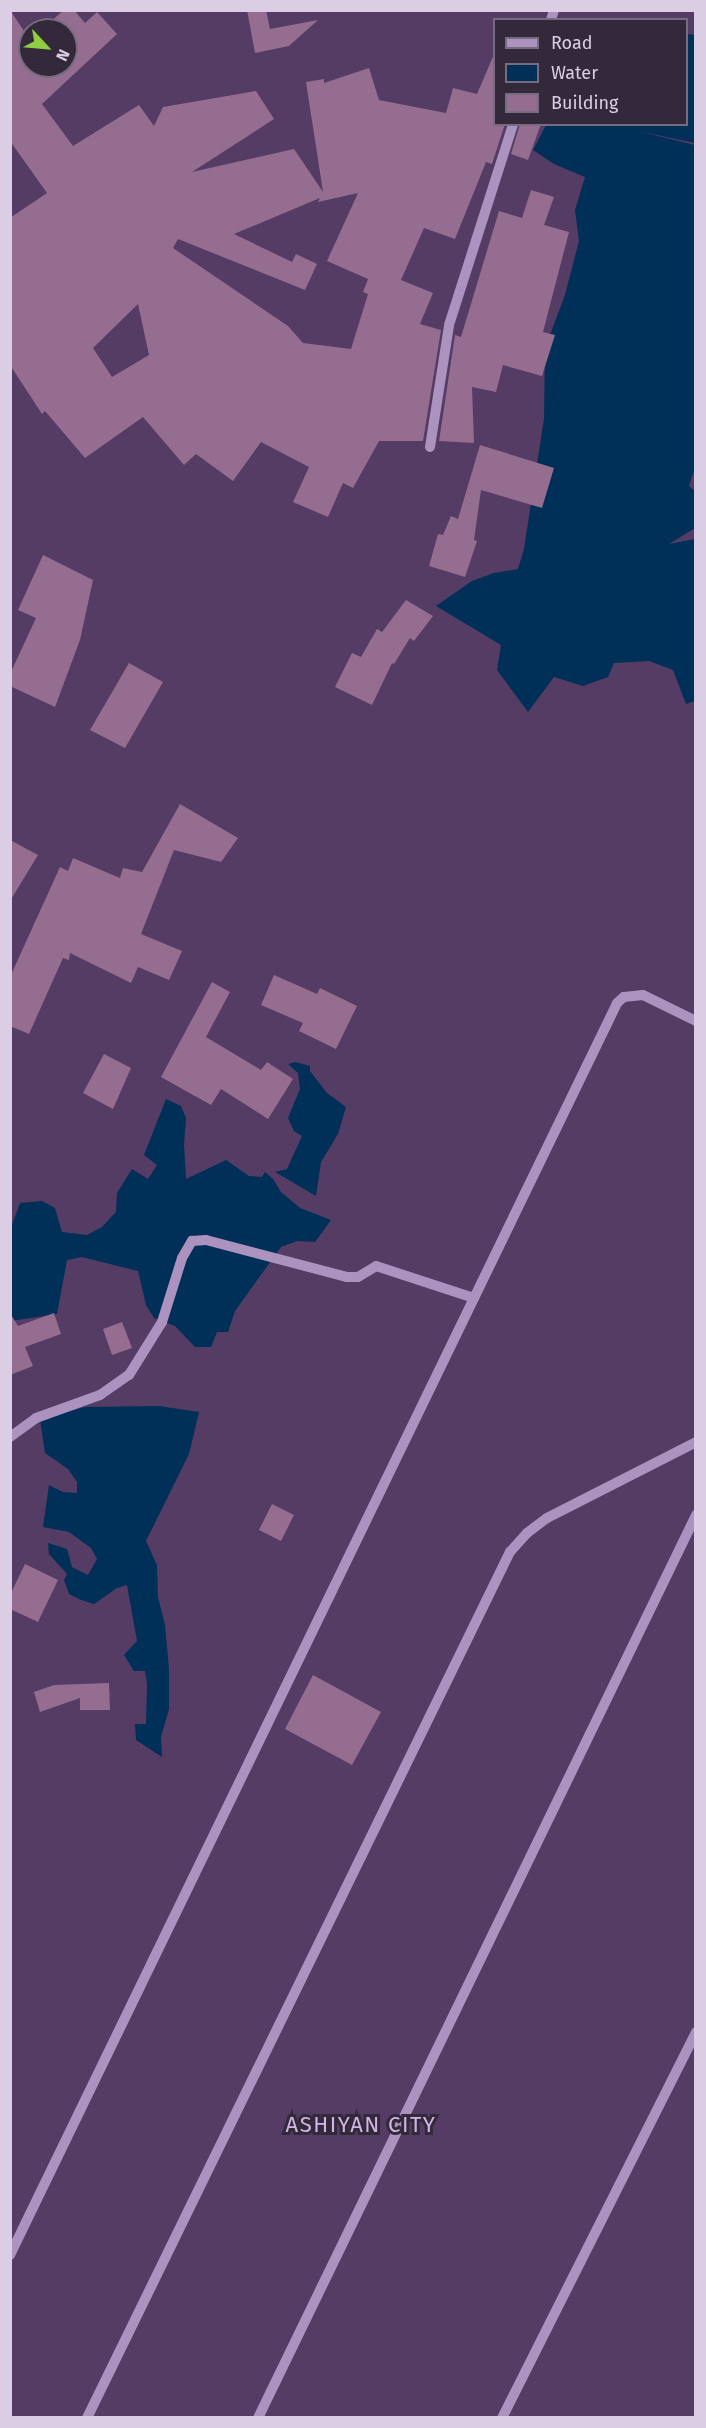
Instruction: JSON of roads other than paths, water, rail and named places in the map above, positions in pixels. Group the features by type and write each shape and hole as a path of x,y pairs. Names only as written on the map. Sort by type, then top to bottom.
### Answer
{"street":[{"path":"430,447 449,325 512,126"},
{"path":"10,2255 617,1003 624,997 643,994 696,1022"},
{"path":"10,1437 36,1418 100,1395 129,1375 162,1322 182,1258 192,1241 206,1240 347,1277 358,1277 376,1266 474,1298"},
{"path":"87,2418 510,1552 527,1533 547,1518 696,1442"},
{"path":"258,2418 696,1515"},
{"path":"502,2418 696,2032"}],"water":[{"path":"688,34 695,35 695,143 638,131 695,145 696,465 689,486 695,491 695,528 669,544 695,539 695,701 686,704 673,670 649,661 614,663 608,677 583,686 554,677 528,712 497,670 501,645 436,606 472,581 494,573 518,569 524,549 544,419 545,348 565,295 579,241 575,210 585,177 554,164 533,150 545,126 688,126"},
{"path":"295,1062 310,1066 310,1071 327,1093 346,1107 338,1134 321,1162 316,1196 275,1172 287,1169 302,1136 294,1131 288,1118 300,1089 298,1073 288,1064"},
{"path":"166,1099 181,1106 186,1118 184,1144 186,1179 226,1160 249,1176 262,1177 265,1172 273,1179 281,1192 300,1208 331,1220 315,1242 297,1241 281,1247 235,1311 228,1332 217,1332 211,1347 195,1347 175,1326 154,1318 146,1305 138,1271 82,1257 67,1260 57,1314 11,1321 11,1227 20,1203 42,1201 55,1208 62,1232 87,1235 102,1227 116,1212 117,1193 132,1169 148,1179 157,1165 144,1155"},
{"path":"159,1406 199,1412 189,1454 146,1541 157,1565 158,1597 165,1625 169,1669 169,1709 161,1737 162,1757 136,1740 135,1724 146,1724 147,1684 145,1671 134,1671 124,1655 137,1641 127,1585 117,1588 94,1604 81,1600 69,1594 64,1580 67,1574 49,1554 48,1543 67,1549 72,1567 88,1575 97,1559 91,1548 69,1532 43,1527 49,1485 63,1492 77,1493 77,1482 68,1469 45,1453 40,1419 85,1407"}],"district":[{"name":"ASHIYAN CITY","path":"361,2125"}]}
